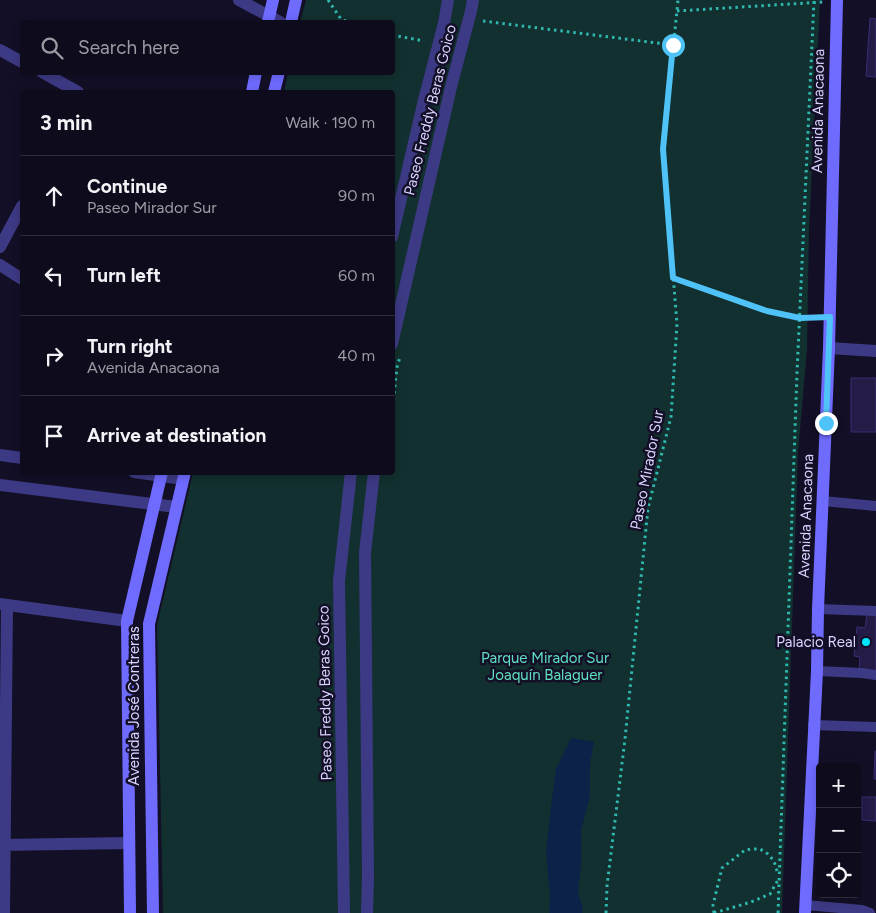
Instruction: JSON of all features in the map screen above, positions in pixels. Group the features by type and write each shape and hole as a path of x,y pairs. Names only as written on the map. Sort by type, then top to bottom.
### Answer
{"main road":[{"path":"272,20 273,0"},
{"path":"291,20 296,0"},
{"name":"Avenida Anacaona","path":"806,909 829,348 836,1"},
{"path":"252,90 255,75"},
{"path":"274,90 278,75"},
{"name":"Avenida José Contreras","path":"130,913 127,621 161,475"},
{"name":"Avenida José Contreras","path":"154,913 149,624 184,476"}],"street":[{"path":"239,0 270,20"},
{"name":"Paseo Freddy Beras Goico","path":"395,224 448,0"},
{"name":"Paseo Freddy Beras Goico","path":"395,331 450,87 473,0"},
{"path":"0,50 20,61"},
{"path":"47,75 74,90"},
{"path":"0,248 20,210"},
{"path":"0,265 20,278"},
{"path":"829,348 876,351"},
{"path":"0,455 20,458"},
{"name":"Paseo Freddy Beras Goico","path":"344,913 340,581 350,475"},
{"path":"367,913 365,553 374,475"},
{"path":"0,485 176,507"},
{"path":"4,913 2,845 4,605 127,621"},
{"path":"2,845 129,843"}],"lane":[{"path":"823,501 876,506"},
{"path":"818,609 876,611"},
{"path":"816,671 876,675"},
{"path":"813,725 876,727"},
{"path":"806,909 862,910 870,913"}],"path":[{"path":"328,0 343,20"},
{"name":"Paseo Mirador Sur","path":"606,913 607,886 625,739 648,508 671,417 677,324 663,149 678,0"},
{"path":"778,913 814,1"},
{"path":"677,11 836,1"},
{"path":"479,20 673,45"},
{"path":"673,278 767,311 800,318 830,317"},
{"path":"752,848 768,854 778,870 778,880 770,894 714,913 712,906 722,868 744,850 752,848"}],"green space":[{"name":"Parque Mirador Sur Joaquín Balaguer","path":"306,0 820,0 809,230 807,349 798,453 782,913 163,913 157,625 193,475 395,475 395,90 284,90 288,75 395,75 395,20 301,20"}],"water":[{"path":"571,738 594,742 590,763 590,796 581,831 581,865 578,892 583,909 582,913 549,913 550,896 546,852 551,806 556,769"}],"building":[{"path":"870,18 876,19 876,77 866,76"},
{"path":"851,378 876,378 876,432 851,432"},
{"name":"Palacio Real","path":"867,614 876,615 876,673 859,671 860,657 854,656 857,627 865,628"},
{"path":"875,751 876,779 874,779"},
{"path":"862,797 876,797 876,821 862,820"}],"place":[{"name":"Palacio Real","path":"866,642"}],"route":[{"path":"673,45 663,149 673,278 767,311 800,318 830,317 826,423"}]}
